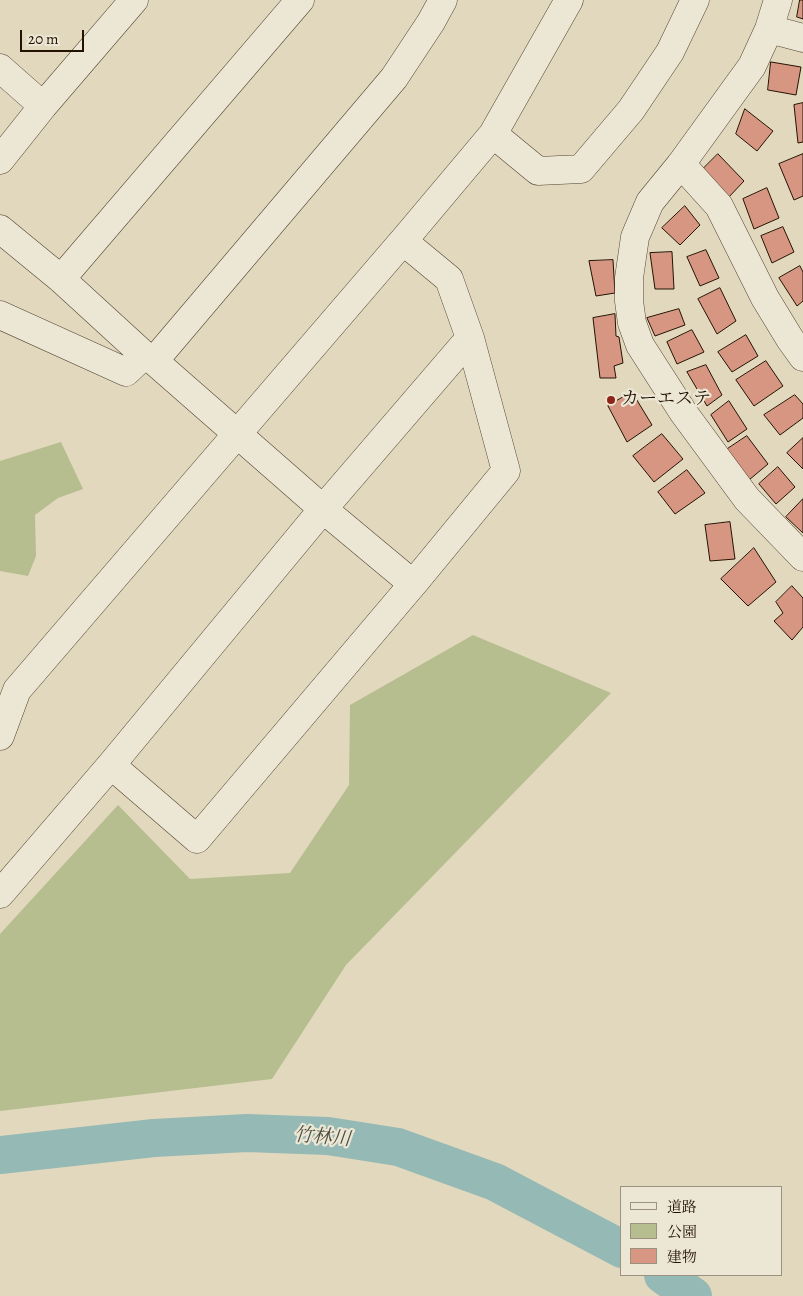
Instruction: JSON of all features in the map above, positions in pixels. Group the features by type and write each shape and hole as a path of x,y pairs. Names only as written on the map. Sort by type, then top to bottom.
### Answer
{"street":[{"path":"0,160 43,106 134,0"},
{"path":"61,279 300,0"},
{"path":"0,315 126,372 149,358 394,78 431,22 443,0"},
{"path":"0,736 17,690 493,134 569,0"},
{"path":"493,134 538,171 581,169 631,110 670,52 695,0"},
{"path":"778,0 769,29 752,66 681,164 650,202 635,237 629,278 629,301 632,323 640,345 683,412 747,499 803,558"},
{"path":"769,29 803,38"},
{"path":"0,68 43,106"},
{"path":"681,164 720,206 765,298 803,357"},
{"path":"0,229 61,279 149,358 413,584"},
{"path":"111,765 197,839 506,471 470,338 449,280 403,240"},
{"path":"0,894 470,338"}],"green space":[{"path":"61,442 83,489 58,498 35,515 36,556 28,576 0,571 0,461"},
{"path":"473,635 611,693 346,965 272,1079 0,1111 0,934 118,805 190,879 290,873 349,785 350,705"}],"building":[{"path":"800,0 803,0 803,19 797,17"},
{"path":"771,62 801,67 796,95 768,90"},
{"path":"803,103 803,142 798,143 794,105"},
{"path":"745,109 773,131 757,151 736,134"},
{"path":"718,154 744,181 728,198 701,171"},
{"path":"803,154 803,196 794,200 779,164"},
{"path":"767,188 779,218 754,229 743,199"},
{"path":"685,206 700,225 680,245 662,228"},
{"path":"783,227 794,252 772,263 761,236"},
{"path":"706,250 719,278 700,286 687,257"},
{"path":"672,252 674,289 655,289 650,253"},
{"path":"613,260 615,293 596,296 589,261"},
{"path":"800,266 803,272 803,301 797,306 779,278"},
{"path":"720,288 736,321 717,334 698,299"},
{"path":"679,309 685,325 655,336 647,318"},
{"path":"615,314 616,336 619,337 623,363 614,366 616,378 600,378 593,318"},
{"path":"692,330 704,352 677,364 667,342"},
{"path":"746,335 758,356 732,372 718,352"},
{"path":"766,361 783,386 754,406 736,380"},
{"path":"706,365 722,395 707,406 687,372"},
{"path":"632,392 652,425 627,442 608,406"},
{"path":"795,395 803,404 803,418 780,435 764,415"},
{"path":"729,401 747,429 728,442 711,415"},
{"path":"662,434 683,459 654,482 633,456"},
{"path":"747,436 768,464 749,480 726,450"},
{"path":"803,438 803,469 787,453"},
{"path":"778,467 795,487 776,504 759,484"},
{"path":"687,470 705,493 675,514 658,492"},
{"path":"803,499 803,533 786,517"},
{"path":"730,522 735,559 710,561 705,525"},
{"path":"754,548 776,582 748,606 721,579"},
{"path":"792,586 803,598 803,627 792,640 774,621 783,613 776,602"}],"waterway":[{"name":"竹林川","path":"0,1155 154,1138 247,1133 328,1136 398,1147 495,1182 620,1248"},
{"name":"竹林川","path":"664,1276 693,1296"}],"place":[{"name":"カーエステ","path":"611,400"}]}
